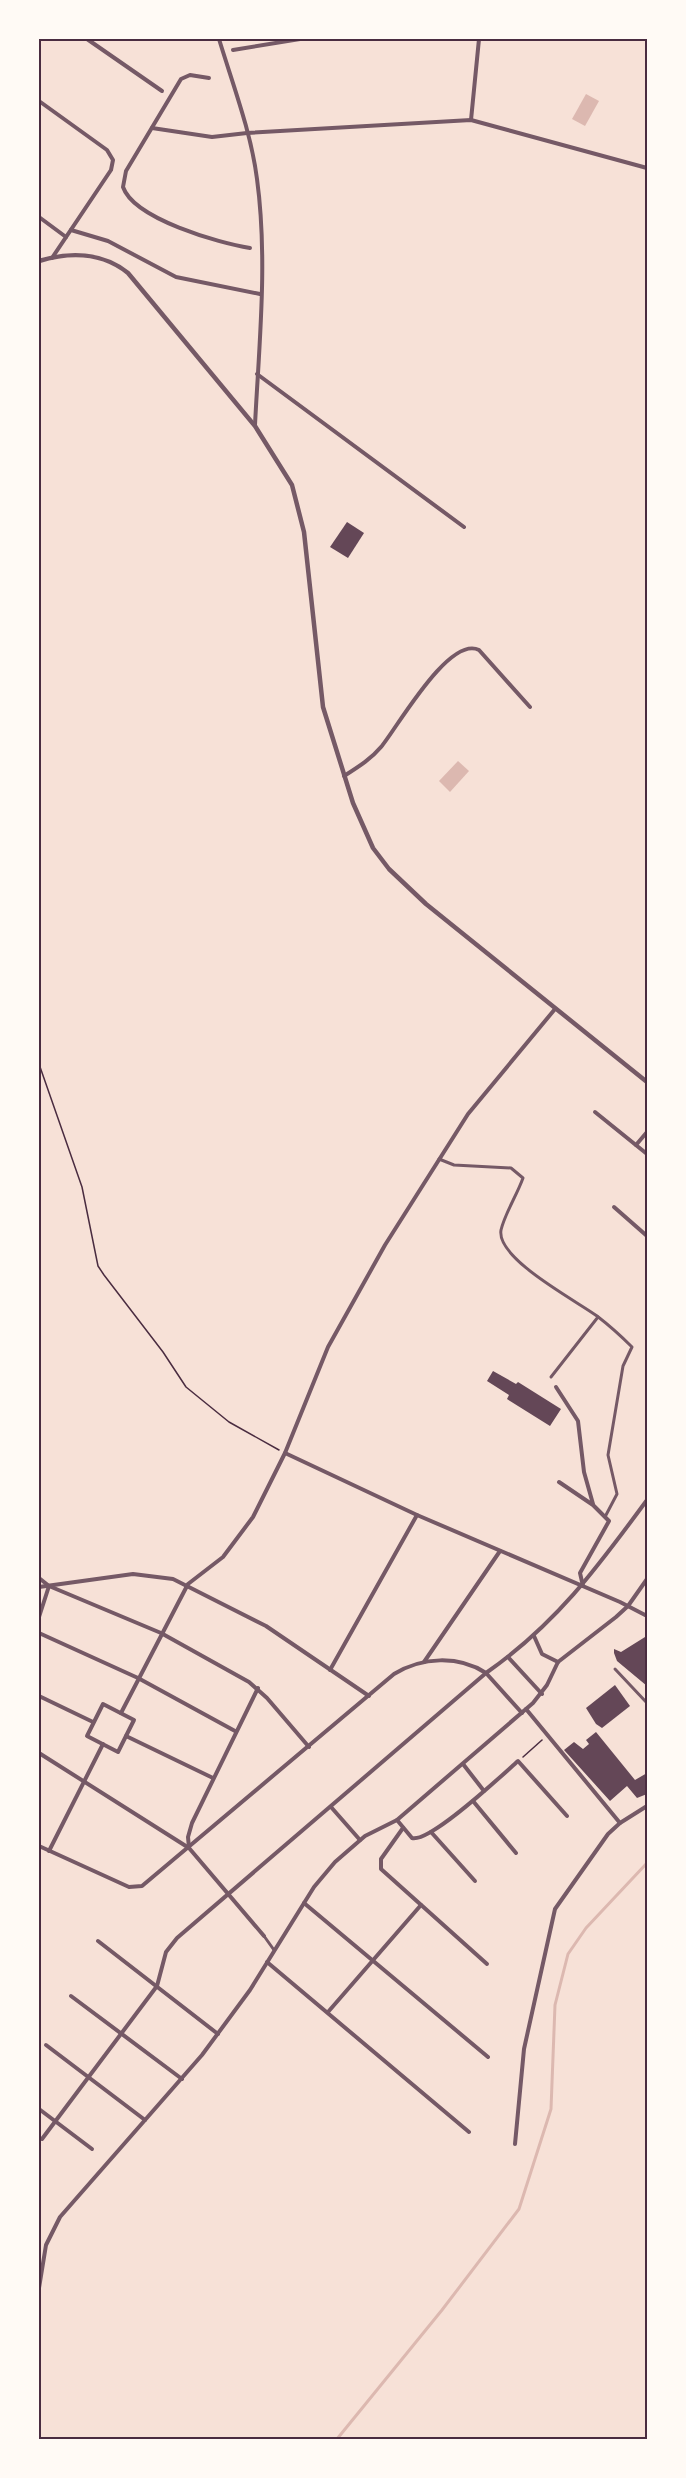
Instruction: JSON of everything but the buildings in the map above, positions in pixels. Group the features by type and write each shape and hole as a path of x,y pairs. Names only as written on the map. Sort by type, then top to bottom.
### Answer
{"street":[{"path":"87,39 162,91"},
{"path":"219,39 247,133 259,196 260,294 255,426"},
{"path":"234,50 300,39"},
{"path":"471,120 479,39"},
{"path":"209,78 192,75 183,77 124,177 123,187 127,196 156,216 183,230 214,241 250,248"},
{"path":"39,101 107,150 113,159 112,168 51,258"},
{"path":"152,128 212,137 471,120 647,168"},
{"path":"39,217 66,237"},
{"path":"71,230 108,241 172,276 260,294"},
{"path":"39,261 75,255 100,258 128,273 255,426 283,468 298,504 305,542 322,699 344,776 364,831 389,869 430,908 647,1082"},
{"path":"257,374 464,527"},
{"path":"344,776 378,750 428,682 454,655 464,649 478,650 530,707"},
{"path":"121,1713 188,1584 217,1563 253,1517 285,1453 320,1365 341,1321 439,1159 482,1096 555,1009"},
{"path":"595,1112 647,1154"},
{"path":"636,1145 647,1132"},
{"path":"439,1159 454,1165 511,1168 523,1178 501,1230 502,1239 511,1255 568,1299 598,1317 632,1347 623,1366 608,1455 617,1494 606,1515"},
{"path":"614,1207 647,1236"},
{"path":"550,1377 598,1317"},
{"path":"556,1387 578,1421 584,1472 593,1505"},
{"path":"285,1453 417,1515 628,1605 646,1616"},
{"path":"560,1482 606,1515 609,1521 580,1573 583,1586"},
{"path":"42,2139 157,1986 165,1956 171,1945 486,1673 534,1636 583,1586 647,1500"},
{"path":"330,1670 417,1515"},
{"path":"424,1662 500,1551"},
{"path":"39,1587 139,1574 162,1576 188,1584 266,1626 369,1696"},
{"path":"39,1578 49,1586 161,1633 258,1688 309,1748"},
{"path":"39,2288 46,2245 63,2212 182,2079 218,2034 323,1876 360,1840 397,1820 524,1711 542,1694 558,1662 628,1605 647,1579"},
{"path":"39,1617 49,1586"},
{"path":"39,1633 138,1678 235,1731"},
{"path":"534,1636 542,1654 558,1662"},
{"path":"508,1657 542,1694"},
{"path":"39,1846 129,1887 137,1888 189,1848 394,1674 424,1662 458,1661 486,1673 548,1735 620,1823"},
{"path":"615,1669 647,1703"},
{"path":"189,1848 189,1830 235,1731 258,1688"},
{"path":"39,1696 93,1722"},
{"path":"103,1704 121,1713 134,1720 118,1752 87,1736 103,1704"},
{"path":"126,1736 213,1778"},
{"path":"49,1851 103,1744"},
{"path":"39,1753 189,1848 274,1950"},
{"path":"397,1820 415,1839 424,1838 473,1801 518,1761 567,1816"},
{"path":"463,1764 484,1791"},
{"path":"473,1801 516,1853"},
{"path":"515,2144 524,2049 553,1914 562,1896 620,1823 647,1806"},
{"path":"331,1807 360,1840"},
{"path":"403,1828 381,1859 380,1866 487,1965"},
{"path":"431,1832 475,1881"},
{"path":"304,1903 488,2057"},
{"path":"328,2012 421,1905"},
{"path":"98,1941 218,2034"},
{"path":"267,1962 470,2132"},
{"path":"71,1996 182,2079"},
{"path":"46,2045 145,2120"},
{"path":"39,2109 92,2149"}],"path":[{"path":"39,1064 82,1187 99,1266 104,1275 186,1388 229,1422 285,1453"},
{"path":"518,1761 548,1735"}],"shaded area":[{"path":"586,94 599,101 585,126 572,119"},
{"path":"458,761 469,771 450,792 439,781"}],"waterway":[{"path":"337,2439 442,2310 519,2209 551,2109 555,2005 568,1954 586,1928 647,1863"}]}
